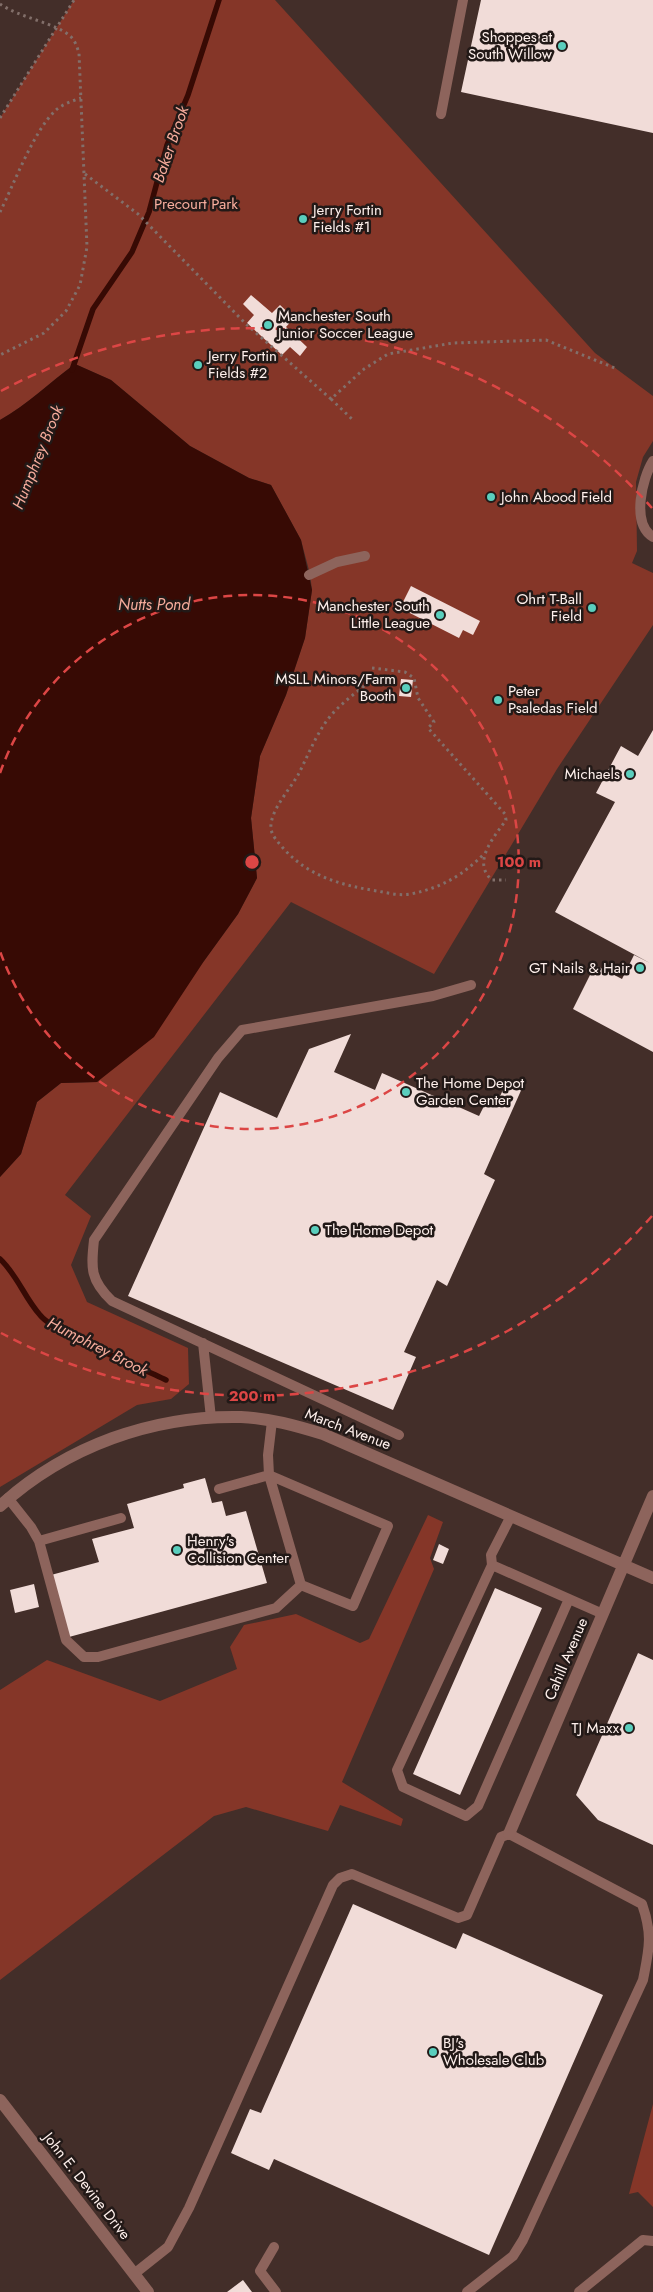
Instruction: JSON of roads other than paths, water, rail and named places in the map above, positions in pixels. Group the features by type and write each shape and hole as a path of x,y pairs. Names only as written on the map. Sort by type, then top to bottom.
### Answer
{"street":[{"name":"March Avenue","path":"4,1502 42,1474 78,1452 117,1436 158,1424 211,1418 242,1417 272,1421 323,1434 653,1578"},
{"name":"Cahill Avenue","path":"509,1834 653,1496"},
{"name":"John E. Devine Drive","path":"0,2100 148,2292"}],"lane":[{"path":"441,114 463,0"},
{"path":"653,461 644,479 641,499 642,521 653,537"},
{"path":"308,575 338,562 365,556"},
{"path":"399,1435 112,1301 102,1292 91,1269 94,1240 218,1058 242,1030 433,996 471,985"},
{"path":"203,1343 211,1418"},
{"path":"272,1421 268,1456 269,1475 301,1585"},
{"path":"219,1490 269,1475 388,1526 353,1606 301,1585"},
{"path":"4,1502 31,1527 39,1541 66,1640 84,1657 98,1657 276,1608 301,1585"},
{"path":"511,1516 491,1555 492,1565 397,1770 403,1787 466,1816 478,1806 568,1599"},
{"path":"39,1541 120,1518"},
{"path":"492,1565 603,1614"},
{"path":"134,2274 168,2246 188,2208 333,1885 340,1878 352,1874 458,1918 467,1914 501,1837 509,1834 642,1904 650,1923 650,1946 643,1980 523,2240 513,2256 468,2292"},
{"path":"581,2291 643,2240 653,2241"},
{"path":"274,2247 260,2271 276,2292"}],"water":[{"name":"Nutts Pond","path":"75,364 111,380 190,446 249,478 271,485 301,540 312,590 305,638 286,695 260,756 251,818 257,878 238,914 204,961 154,1037 97,1082 61,1083 37,1102 21,1154 0,1177 0,420"}],"waterway":[{"name":"Baker Brook","path":"72,370 93,309 132,252 149,212 167,145 188,95 219,0"},
{"name":"Humphrey Brook","path":"0,1259 12,1272 34,1308 49,1323 99,1350 166,1380"}],"place":[{"name":"Shoppes at South Willow","path":"562,46"},
{"name":"Jerry Fortin Fields #1","path":"303,219"},
{"name":"Manchester South Junior Soccer League","path":"268,325"},
{"name":"Jerry Fortin Fields #2","path":"198,365"},
{"name":"John Abood Field","path":"491,497"},
{"name":"Ohrt T-Ball Field","path":"592,608"},
{"name":"Manchester South Little League","path":"440,615"},
{"name":"MSLL Minors/Farm Booth","path":"406,688"},
{"name":"Peter Psaledas Field","path":"498,700"},
{"name":"Michaels","path":"630,774"},
{"name":"GT Nails & Hair","path":"640,968"},
{"name":"The Home Depot Garden Center","path":"406,1092"},
{"name":"The Home Depot","path":"315,1230"},
{"name":"Henry's Collision Center","path":"177,1550"},
{"name":"TJ Maxx","path":"629,1728"},
{"name":"BJ's Wholesale Club","path":"433,2052"}],"park label":[{"name":"Precourt Park","path":"196,204"}]}
